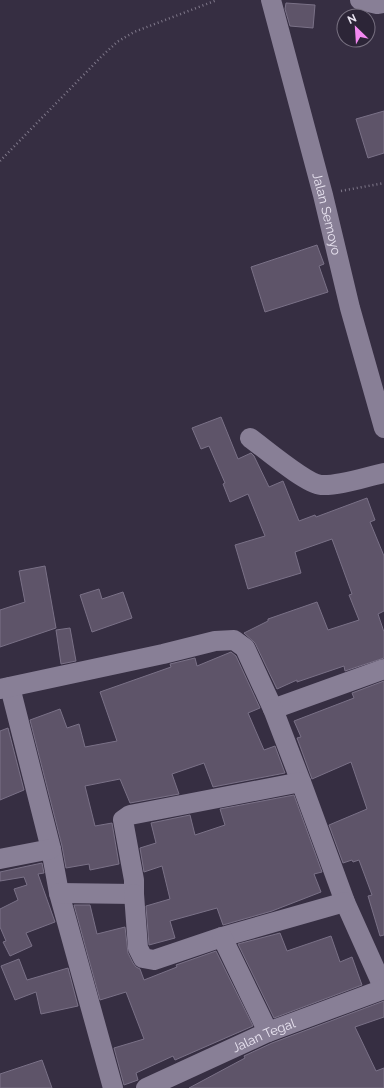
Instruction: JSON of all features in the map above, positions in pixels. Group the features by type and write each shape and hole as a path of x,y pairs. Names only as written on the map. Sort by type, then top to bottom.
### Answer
{"street":[{"name":"Jalan Semoyo","path":"271,0 323,195 350,308 384,428"},
{"path":"360,0 377,4 384,3"},
{"path":"250,438 302,476 319,485 341,483 384,473"},
{"path":"113,1088 59,893 51,849 5,688 163,654 215,641 234,640 245,648 273,709 345,902 384,989"},
{"path":"273,709 384,669"},
{"path":"301,782 130,815 123,820 134,880 138,948 143,958 154,960 222,936 345,902"},
{"path":"0,859 51,849"},
{"path":"59,893 134,894"},
{"path":"222,936 268,1032"},
{"name":"Jalan Tegal","path":"146,1088 268,1032 384,989"}],"path":[{"path":"0,161 117,42 134,32 217,0"},
{"path":"323,195 384,183"}],"building":[{"path":"286,3 315,5 313,28 290,26 285,9"},
{"path":"384,111 384,153 368,158 356,119"},
{"path":"317,245 324,264 319,266 328,292 265,312 251,267"},
{"path":"221,417 238,459 251,453 254,456 269,487 283,481 299,521 315,515 316,517 367,498 375,520 370,522 384,556 384,611 378,614 384,632 384,658 345,671 344,666 297,682 297,680 277,689 255,643 244,633 268,621 268,619 317,602 328,630 359,620 349,595 352,594 332,539 295,552 301,573 248,589 235,545 265,536 248,494 230,502 223,484 225,483 209,446 201,449 192,428"},
{"path":"45,566 56,628 0,647 0,610 25,602 19,571"},
{"path":"99,589 102,599 123,592 132,618 92,632 80,595"},
{"path":"70,628 76,661 61,664 56,630"},
{"path":"231,652 236,656 260,708 248,713 264,750 275,746 285,773 213,787 204,763 172,774 179,794 130,803 120,779 85,786 95,826 112,823 119,864 90,870 89,864 66,868 62,846 30,720 60,709 67,728 79,724 85,747 117,741 100,692 171,667 170,664 195,658 197,666"},
{"path":"384,681 384,935 380,936 368,896 372,895 359,860 353,862 352,860 343,863 329,825 367,809 351,762 312,779 297,738 301,737 294,721 354,698 352,693"},
{"path":"8,728 24,790 0,800 0,731"},
{"path":"294,795 322,872 314,874 321,892 272,911 223,925 217,908 170,921 175,938 149,945 146,906 170,899 162,866 144,872 140,848 156,843 151,823 190,815 195,835 225,825 220,809"},
{"path":"42,863 44,873 38,874 55,922 26,933 32,946 10,956 3,942 6,941 0,927 0,909 18,900 14,889 27,885 24,877 0,881 0,872"},
{"path":"74,905 90,905 97,934 125,927 128,953 136,967 140,969 144,980 177,967 176,965 216,951 253,1026 175,1060 173,1056 136,1073 138,1080 124,1085 114,1048 144,1039 126,992 100,1000"},
{"path":"280,933 287,951 331,936 340,962 352,957 362,985 274,1018 238,944"},
{"path":"19,959 27,980 68,968 78,1006 41,1014 36,992 15,1000 1,966"},
{"path":"384,1001 384,1017 355,1027 376,1071 384,1068 384,1088 189,1088 245,1058 244,1056 272,1043"},
{"path":"42,1060 52,1088 0,1088 0,1074"}]}
